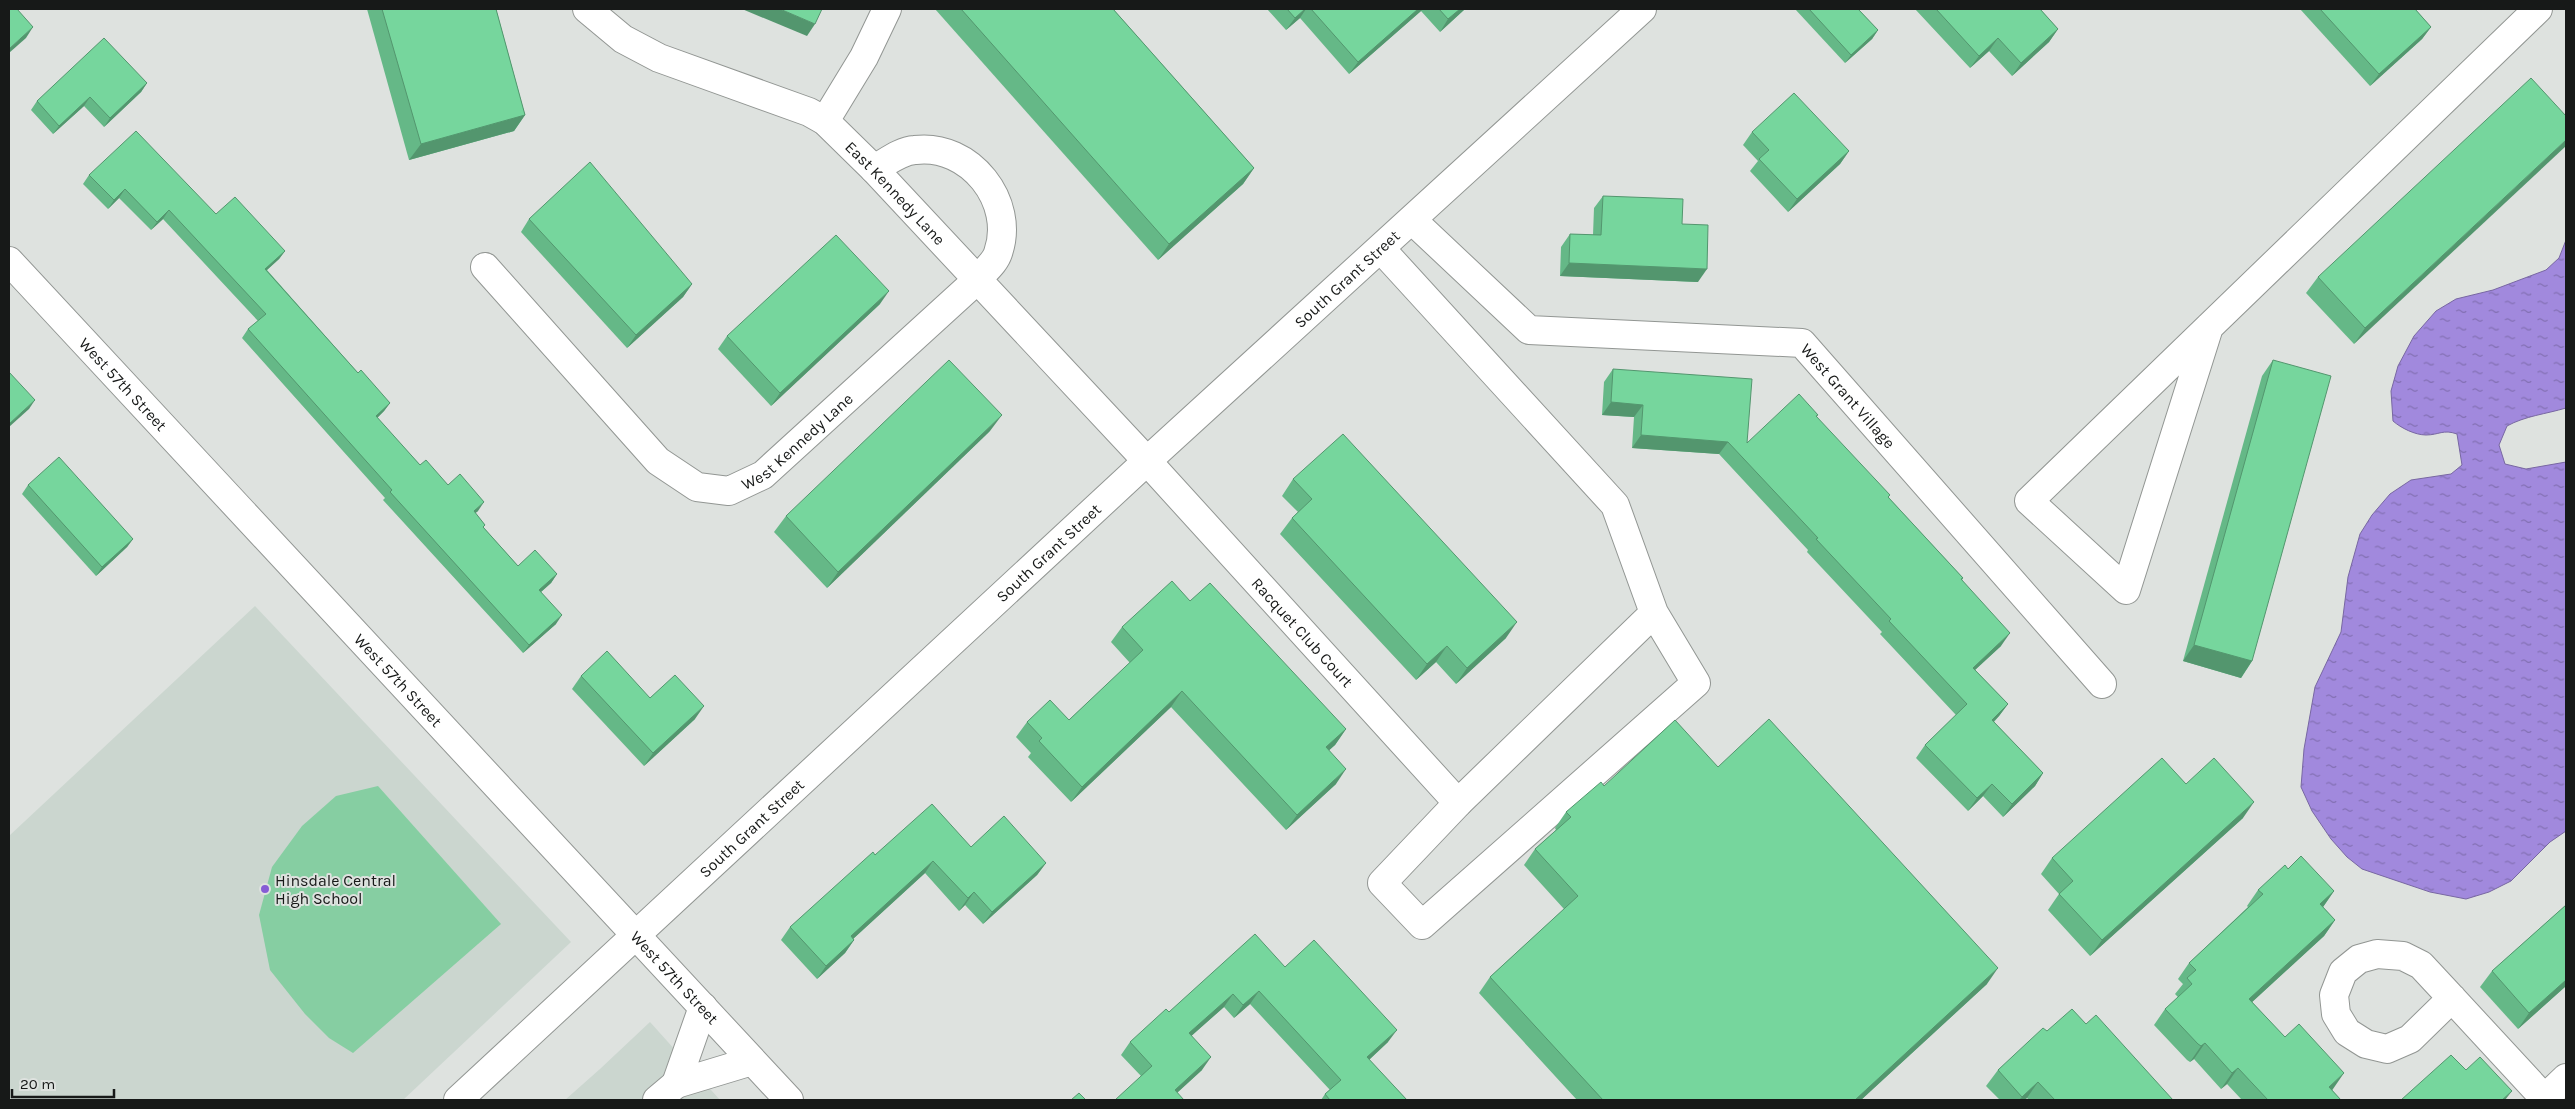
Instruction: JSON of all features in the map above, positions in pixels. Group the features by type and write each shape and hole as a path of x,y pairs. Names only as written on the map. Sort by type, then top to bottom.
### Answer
{"street":[{"name":"East Kennedy Lane","path":"587,9 622,39 658,58 809,112 825,121 874,169 1147,461"},
{"path":"825,121 864,57 887,9"},
{"name":"South Grant Street","path":"458,1100 1147,461 1642,9"},
{"path":"2209,327 2126,590 2029,501 2209,327 2538,9"},
{"name":"West Kennedy Lane","path":"485,267 658,461 697,487 729,490 763,475 977,280 998,255 1002,230 997,200 985,178 966,162 944,152 916,150 898,154 874,169"},
{"name":"West Grant Village","path":"1412,220 1529,330 1802,343 2102,684"},
{"path":"1380,249 1615,505 1654,612 1696,683 1422,925 1382,883 1458,803 1654,612"},
{"name":"West 57th Street","path":"9,261 636,934 788,1100"},
{"name":"Racquet Club Court","path":"1147,461 1458,803"},
{"path":"2452,998 2546,1099 2566,1078"},
{"path":"667,1092 703,1007"},
{"path":"667,1092 752,1061"}],"shaded area":[{"name":"Hinsdale Central High School","path":"255,606 571,942 403,1100 9,1100 9,836"},
{"path":"650,1022 720,1100 565,1100 600,1069"}],"green space":[{"path":"378,786 501,924 353,1053 329,1038 305,1014 270,970 259,915 272,867 302,826 336,796"}],"water":[{"path":"2566,240 2566,408 2528,417 2507,426 2499,445 2505,464 2526,469 2566,462 2566,831 2550,842 2511,881 2489,892 2466,899 2430,892 2362,869 2347,857 2331,839 2312,811 2301,787 2304,749 2315,687 2341,632 2348,577 2360,534 2372,515 2390,494 2411,480 2451,474 2462,465 2457,434 2448,432 2430,435 2417,434 2404,429 2393,421 2391,391 2398,366 2414,336 2436,311 2456,299 2493,290 2546,270 2559,258"}],"building":[{"path":"9,9 17,9 33,27 9,49"},
{"path":"382,9 496,9 525,115 421,144"},
{"path":"780,9 822,9 815,24"},
{"path":"961,9 1113,9 1254,168 1169,244"},
{"path":"1287,9 1305,9 1295,18"},
{"path":"1311,9 1418,9 1358,62"},
{"path":"1439,9 1460,9 1448,19"},
{"path":"1809,9 1858,9 1878,30 1851,55"},
{"path":"1936,9 2040,9 2058,29 2021,63 1998,38 1979,56"},
{"path":"2320,9 2415,9 2431,27 2379,74"},
{"path":"104,38 147,83 110,118 90,97 59,126 37,101"},
{"path":"2531,78 2566,116 2566,140 2365,328 2318,277"},
{"path":"1794,93 1849,151 1797,199 1759,159 1769,150 1752,132"},
{"path":"136,131 216,214 235,197 285,251 265,269 358,373 361,370 390,403 376,416 420,465 426,460 448,485 460,474 484,502 474,511 485,525 483,527 518,566 535,550 557,574 539,590 562,615 529,645 390,492 392,490 248,329 266,314 169,210 157,222 125,189 114,200 89,175"},
{"path":"590,162 692,284 636,335 529,219"},
{"path":"1603,196 1683,199 1682,224 1708,225 1707,269 1569,263 1570,234 1601,235"},
{"path":"836,235 889,291 780,393 727,336"},
{"path":"949,360 1002,415 838,572 786,516"},
{"path":"2273,360 2331,376 2252,661 2194,645"},
{"path":"1613,369 1752,379 1747,443 1799,394 1818,415 1816,416 1890,495 1888,497 1963,578 1961,579 2010,633 1973,668 2008,704 1992,720 2043,773 2012,804 1992,784 1977,798 1925,745 1967,704 1889,621 1891,619 1816,539 1818,538 1728,442 1641,435 1643,405 1611,402"},
{"path":"9,372 35,400 9,424"},
{"path":"1343,434 1517,622 1467,668 1447,646 1427,664 1292,518 1312,499 1293,479"},
{"path":"59,457 133,539 102,567 28,485"},
{"path":"1172,581 1190,601 1210,583 1346,729 1326,747 1346,769 1297,815 1182,691 1082,787 1039,741 1042,738 1027,722 1050,700 1069,720 1143,650 1122,627"},
{"path":"607,651 650,698 675,675 704,706 653,753 581,676"},
{"path":"1769,719 1998,968 1855,1100 1603,1100 1490,977 1578,896 1535,849 1571,817 1566,812 1601,782 1604,786 1675,720 1718,767"},
{"path":"2162,758 2186,784 2214,758 2254,802 2102,940 2059,894 2073,881 2052,858"},
{"path":"932,804 971,847 1004,816 1046,863 992,912 974,892 968,898 933,861 851,936 854,940 826,966 790,927 873,852 875,855"},
{"path":"2301,856 2334,891 2320,904 2335,920 2249,999 2285,1037 2299,1024 2344,1073 2329,1087 2341,1100 2268,1100 2238,1068 2232,1073 2205,1043 2201,1046 2198,1044 2165,1009 2192,984 2187,978 2196,970 2189,963 2263,894 2258,890 2285,865 2288,869"},
{"path":"2566,905 2566,980 2529,1013 2492,971"},
{"path":"1255,934 1285,967 1314,940 1397,1030 1367,1057 1407,1100 1330,1100 1325,1094 1341,1080 1259,991 1243,1005 1233,994 1189,1033 1211,1057 1175,1090 1184,1100 1115,1100 1152,1066 1130,1042 1166,1009 1169,1012"},
{"path":"2072,1009 2086,1024 2096,1015 2173,1100 2055,1100 2038,1082 2022,1097 1998,1070 2043,1028 2047,1031"},
{"path":"2451,1055 2466,1070 2480,1057 2512,1091 2502,1100 2401,1100"},
{"path":"1079,1093 1086,1100 1071,1100"}],"place":[{"name":"Hinsdale Central High School","path":"265,889"}]}
